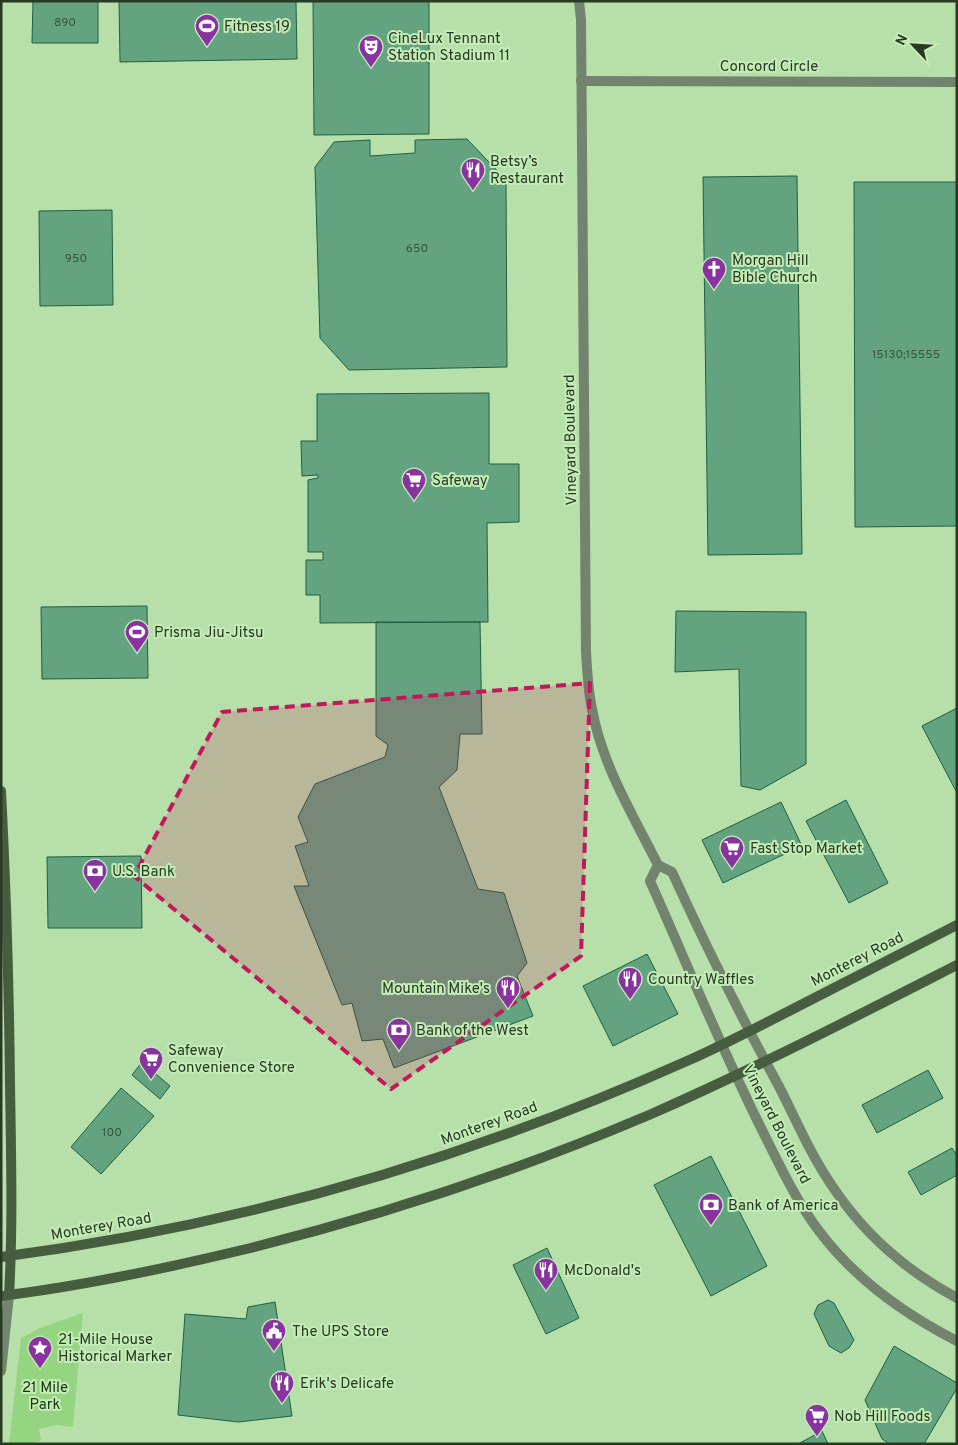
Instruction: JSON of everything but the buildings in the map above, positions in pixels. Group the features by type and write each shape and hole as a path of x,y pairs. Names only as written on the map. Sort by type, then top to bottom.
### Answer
{"main road":[{"path":"1,791 8,964 5,1296 62,1288 152,1270 304,1234 442,1193 543,1157 647,1116 736,1076 957,965"},
{"name":"Monterey Road","path":"6,1257 99,1243 202,1223 303,1199 362,1182 484,1142 590,1102 722,1045 957,925"}],"street":[{"name":"Vineyard Boulevard","path":"579,1 581,20 586,642 588,682 592,709 608,764 658,865 672,872 749,1031 810,1148 840,1198 877,1242 899,1261 919,1276 957,1298"},
{"name":"Concord Circle","path":"581,81 957,82"},
{"name":"Vineyard Boulevard","path":"658,865 650,881 736,1076 800,1202 819,1232 873,1288 898,1307 957,1340"},
{"path":"1,1371 5,1296"}],"highlighted area":[{"path":"590,683 581,956 391,1089 134,876 222,712"}],"green space":[{"name":"21 Mile Park","path":"83,1313 73,1427 56,1425 39,1429 41,1439 39,1441 30,1444 9,1444 21,1338 40,1328"}],"place":[{"name":"Fitness 19","path":"207,47"},
{"name":"CineLux Tennant Station Stadium 11","path":"371,68"},
{"name":"Betsy’s Restaurant","path":"473,191"},
{"name":"Morgan Hill Bible Church","path":"714,290"},
{"name":"Safeway","path":"414,501"},
{"name":"Prisma Jiu-Jitsu","path":"137,653"},
{"name":"Fast Stop Market","path":"732,869"},
{"name":"U.S. Bank","path":"95,892"},
{"name":"Country Waffles","path":"630,1000"},
{"name":"Mountain Mike's","path":"508,1009"},
{"name":"Bank of the West","path":"399,1051"},
{"name":"Safeway Convenience Store","path":"151,1080"},
{"name":"Bank of America","path":"711,1226"},
{"name":"McDonald's","path":"546,1291"},
{"name":"The UPS Store","path":"274,1352"},
{"name":"21-Mile House Historical Marker","path":"40,1369"},
{"name":"Erik's Delicafe","path":"282,1404"},
{"name":"Nob Hill Foods","path":"817,1437"}]}
